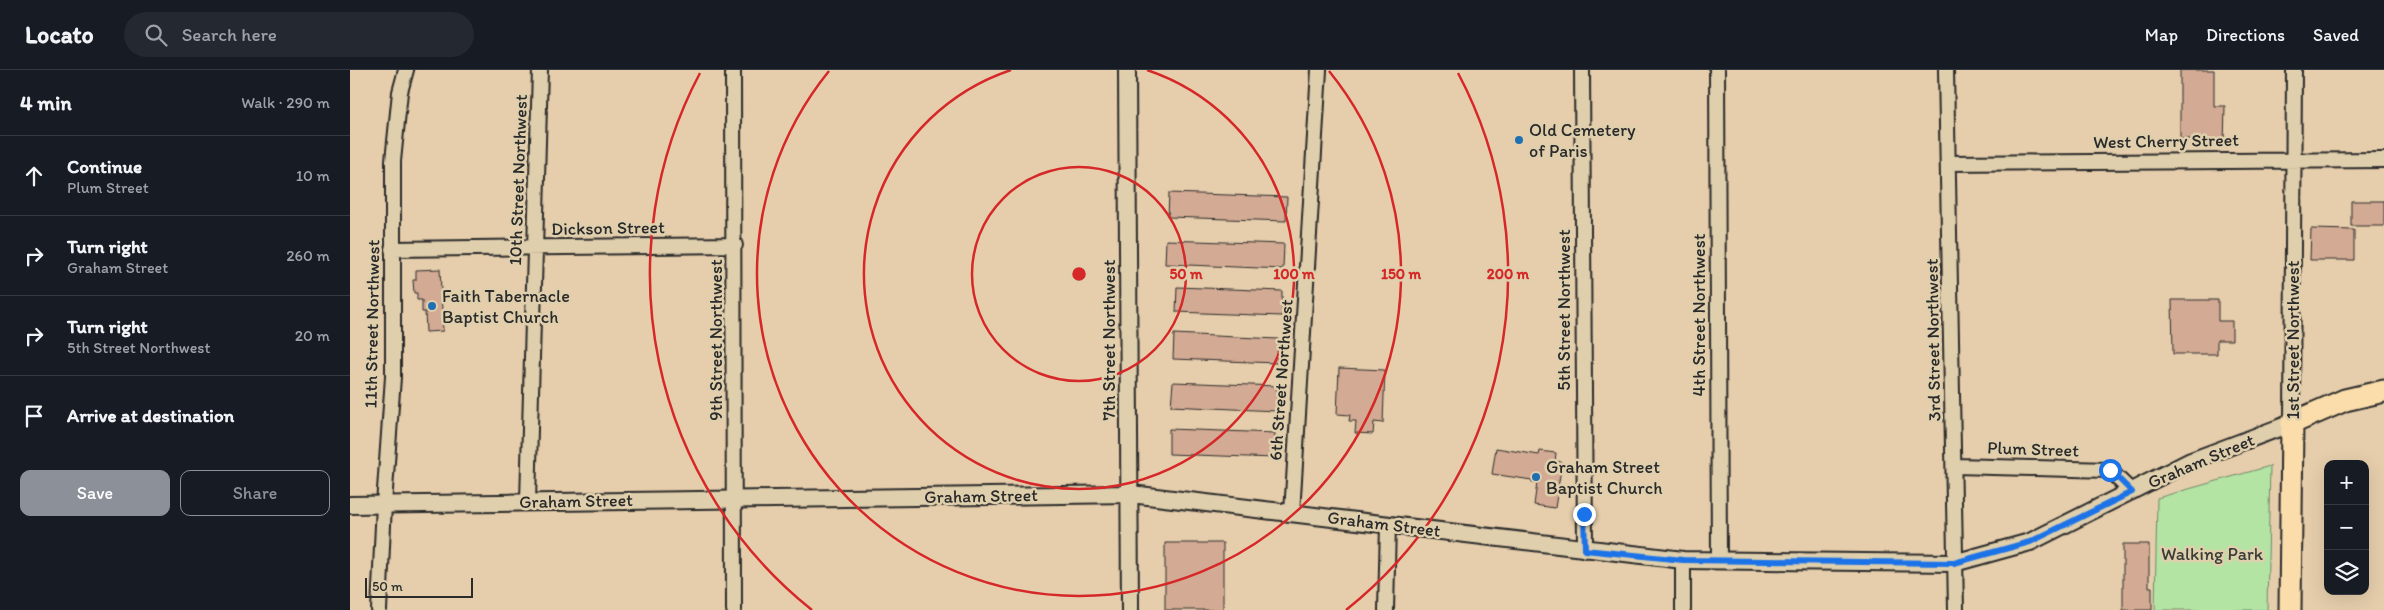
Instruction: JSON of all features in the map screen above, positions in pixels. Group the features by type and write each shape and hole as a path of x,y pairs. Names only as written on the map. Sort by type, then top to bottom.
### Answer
{"main road":[{"name":"Graham Street","path":"2292,423 2346,400 2384,391"},
{"name":"1st Street Northwest","path":"2290,610 2292,423"}],"street":[{"name":"11th Street Northwest","path":"379,610 393,378 393,161 400,92 406,70"},
{"name":"10th Street Northwest","path":"528,501 540,70"},
{"name":"9th Street Northwest","path":"733,70 735,245 734,610"},
{"name":"7th Street Northwest","path":"1127,70 1130,610"},
{"name":"6th Street Northwest","path":"1292,513 1319,70"},
{"name":"5th Street Northwest","path":"1582,70 1585,550"},
{"name":"4th Street Northwest","path":"1717,70 1719,561"},
{"name":"3rd Street Northwest","path":"1946,70 1956,610"},
{"name":"1st Street Northwest","path":"2292,423 2294,70"},
{"name":"West Cherry Street","path":"1948,163 2293,159 2384,160"},
{"name":"Dickson Street","path":"392,249 735,245"},
{"name":"Graham Street","path":"350,505 735,498 1130,494 1388,524 1585,550 1683,560 1954,563 2030,542 2191,461 2292,423"},
{"name":"Plum Street","path":"1954,466 2110,470 2132,492"},
{"path":"1386,610 1388,524"},
{"path":"1682,610 1683,560"}],"green space":[{"name":"Walking Park","path":"2270,466 2267,610 2155,610 2157,498"}],"building":[{"path":"2180,70 2214,70 2214,106 2225,106 2224,144 2201,143 2201,139 2180,139"},
{"path":"1169,193 1287,197 1286,221 1168,217"},
{"path":"2351,201 2384,201 2384,226 2351,226"},
{"path":"2311,229 2354,230 2354,260 2310,260"},
{"path":"1166,240 1284,244 1283,269 1165,264"},
{"name":"Faith Tabernacle Baptist Church","path":"440,269 443,331 426,332 422,300 417,300 417,293 414,293 413,280 416,280 416,270"},
{"path":"1177,287 1282,291 1282,316 1176,312"},
{"path":"2172,300 2218,300 2218,321 2232,321 2232,340 2217,340 2217,354 2173,354"},
{"path":"1174,334 1278,339 1277,363 1173,359"},
{"path":"1339,368 1385,370 1383,423 1374,422 1373,434 1355,433 1356,421 1349,421 1350,415 1337,414"},
{"path":"1173,382 1277,386 1276,411 1171,406"},
{"path":"1169,429 1275,433 1274,458 1169,454"},
{"name":"Graham Street Baptist Church","path":"1496,448 1539,455 1540,451 1556,453 1555,461 1562,462 1555,508 1534,505 1537,483 1532,482 1532,480 1492,474"},
{"path":"1165,543 1223,543 1223,610 1165,610"},
{"path":"2123,544 2149,544 2149,587 2152,587 2152,610 2123,610"}],"place":[{"name":"Old Cemetery of Paris","path":"1519,140"},
{"name":"Faith Tabernacle Baptist Church","path":"432,306"},
{"name":"Graham Street Baptist Church","path":"1536,477"}],"route":[{"path":"1584,514 1585,550 1683,560 1954,563 2030,542 2132,492 2110,470"}]}
